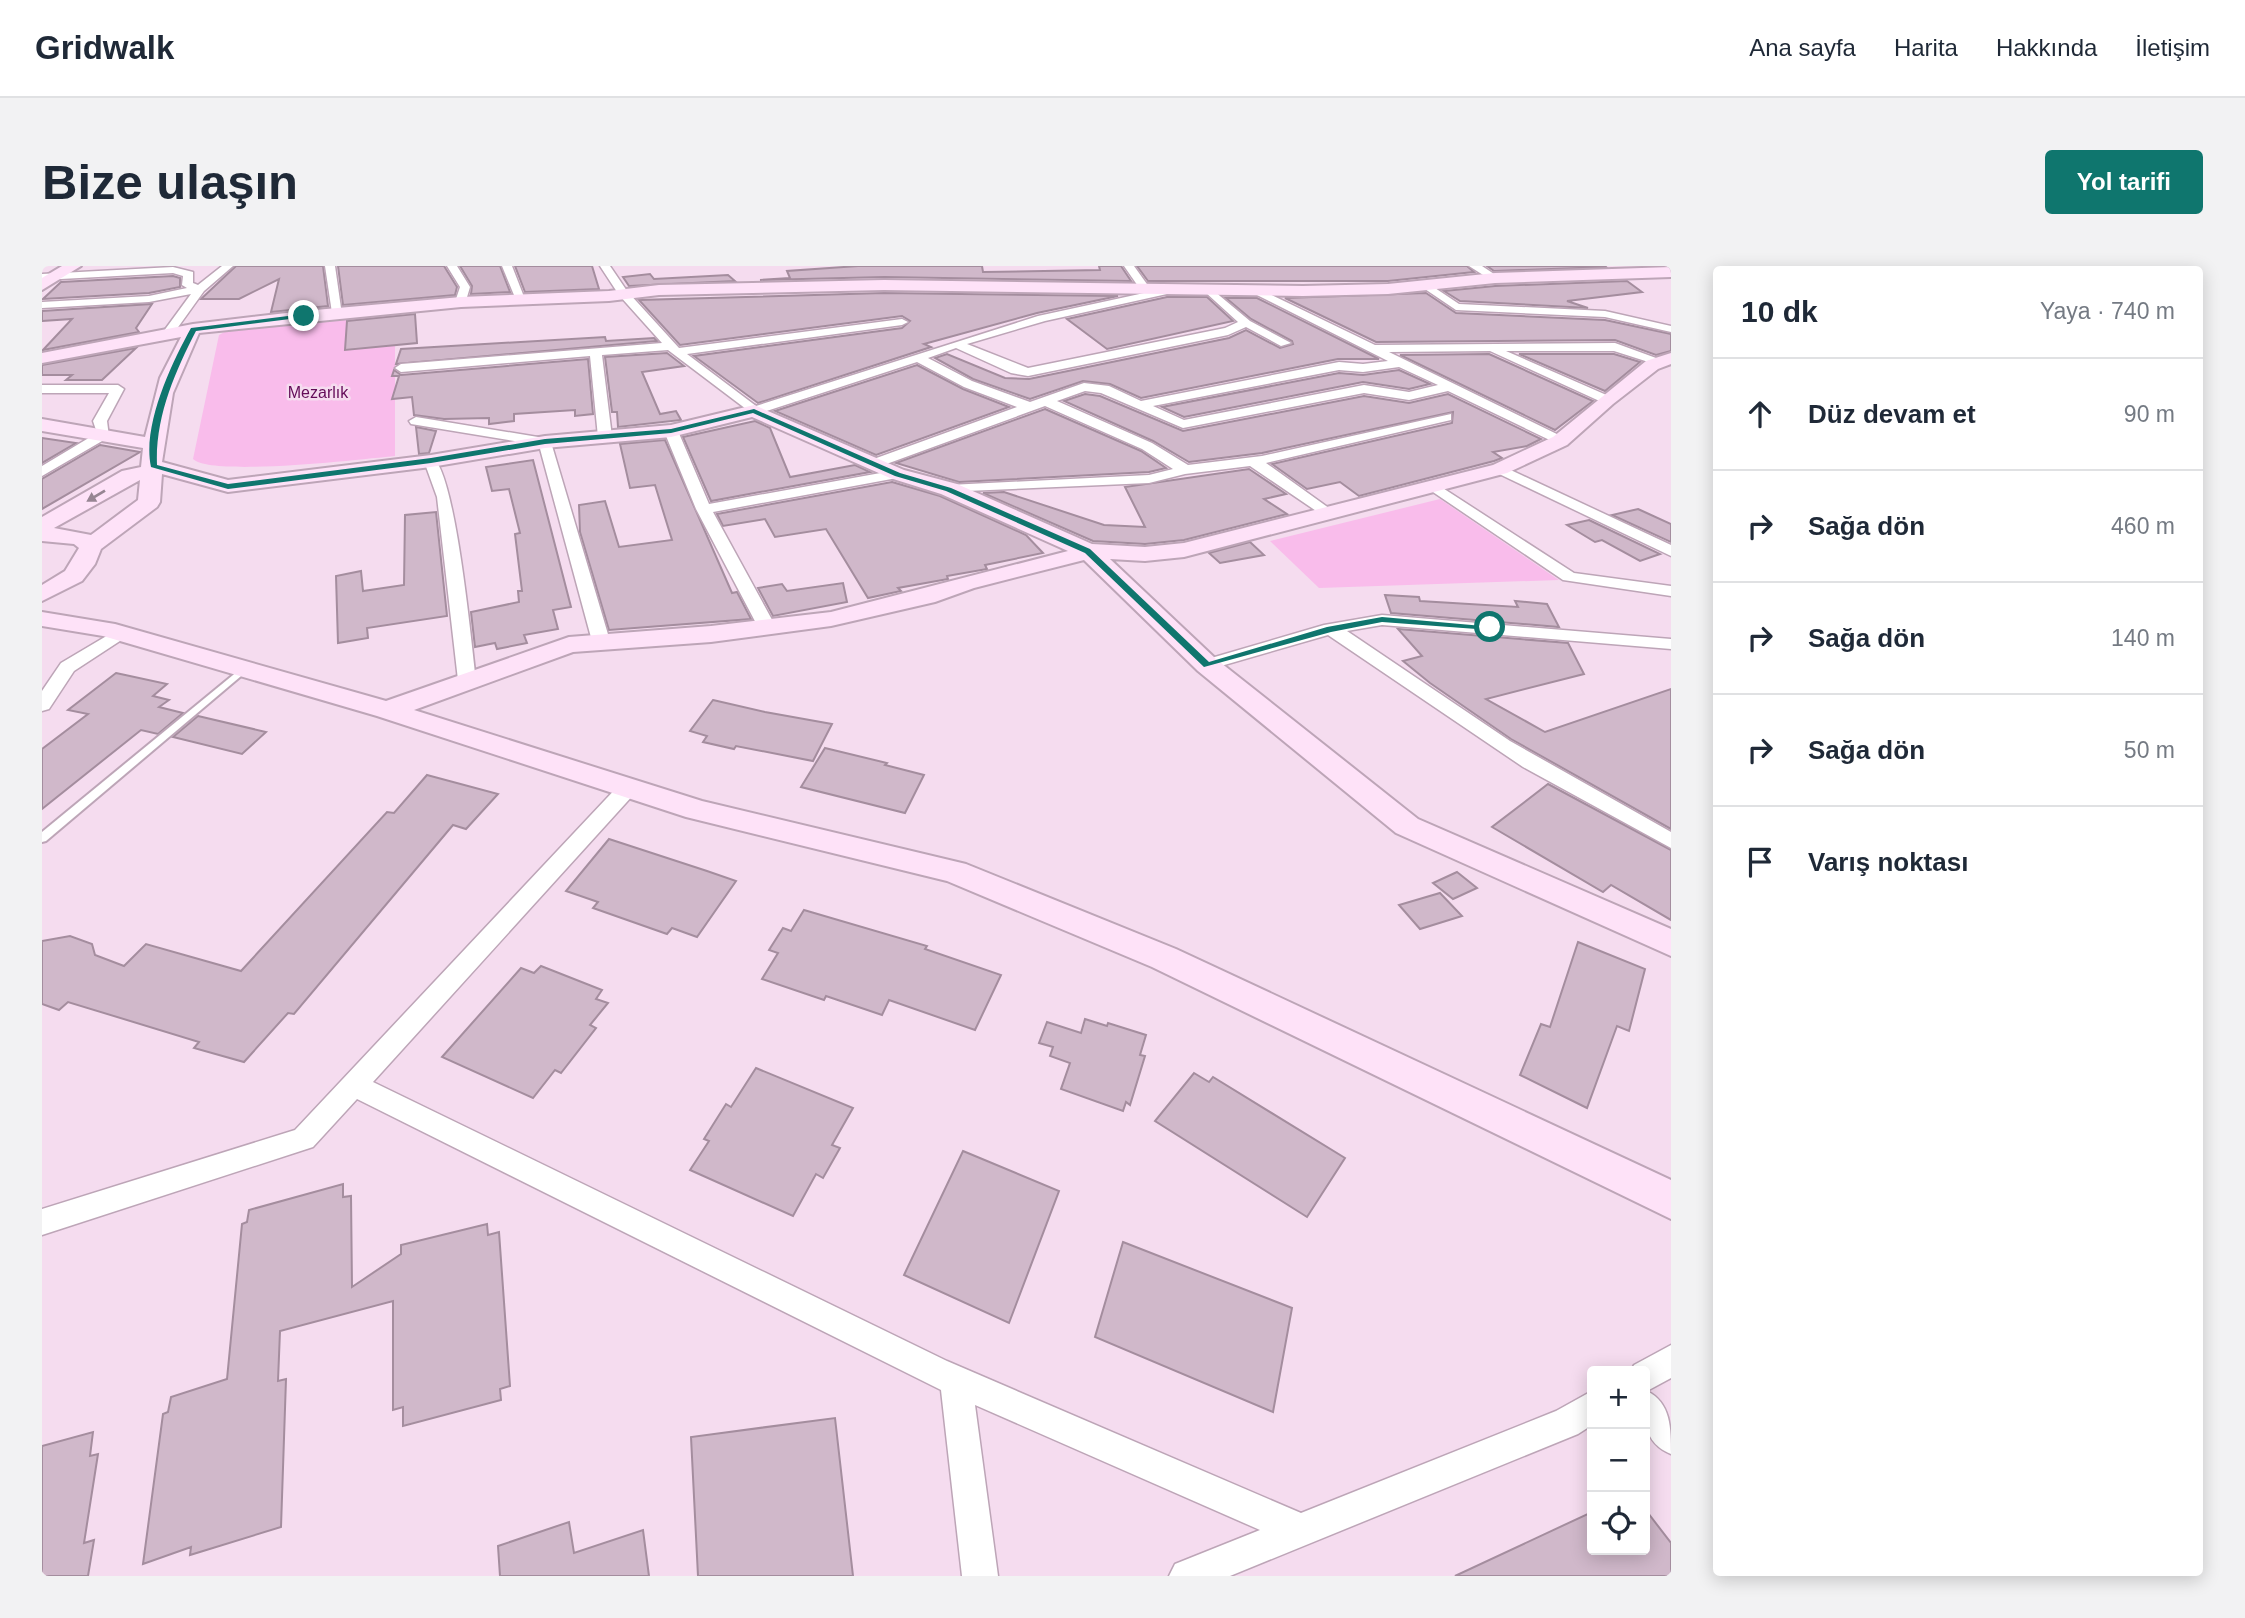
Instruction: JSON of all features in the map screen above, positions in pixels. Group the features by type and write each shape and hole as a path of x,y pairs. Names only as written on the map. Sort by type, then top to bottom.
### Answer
{"street":[{"path":"45,279 73,266"},
{"path":"167,335 200,289 228,266"},
{"path":"330,266 338,313"},
{"path":"452,266 465,287 461,302"},
{"path":"507,266 523,300"},
{"path":"605,266 623,293 674,349 754,411 887,469 949,489 1087,551 1207,666 1406,826 1671,943"},
{"path":"1129,266 1144,287"},
{"path":"1474,266 1495,278"},
{"path":"45,279 173,270 189,274 187,285 200,289"},
{"path":"42,358 193,329 338,313 461,302 659,290 884,285 1388,289 1495,278 1671,272"},
{"path":"1426,285 1457,307 1524,308 1605,314 1671,330"},
{"path":"42,594 70,581 86,565 91,546 149,502 228,486 431,461 545,442 671,431 754,411 841,385 916,357 1042,318 1181,288"},
{"path":"42,305 149,299 200,289"},
{"path":"1208,289 1246,323 1284,343"},
{"path":"1255,290 1560,441"},
{"path":"401,368 596,352 674,349 902,323"},
{"path":"956,344 1015,370 1028,372 1228,331 1246,323"},
{"path":"149,502 153,461 169,378 193,329"},
{"path":"1487,347 1605,400"},
{"path":"1369,348 1615,347 1664,365"},
{"path":"596,352 605,437"},
{"path":"916,357 968,384 1027,406"},
{"path":"1139,405 1339,366 1363,368 1399,363"},
{"path":"387,710 539,654 601,641 767,627 878,609 967,582 1062,561 1087,551 1145,554 1184,550 1500,469 1560,441 1605,400 1664,365"},
{"path":"704,509 887,469 1027,406 1084,387 1104,389 1183,424 1364,389 1409,396 1448,387"},
{"path":"42,389 118,389 100,421 104,434"},
{"path":"1045,401 1147,446 1185,470"},
{"path":"949,489 1149,479 1185,470 1253,461 1446,417"},
{"path":"416,421 545,442"},
{"path":"42,425 104,434 153,461 228,486"},
{"path":"671,431 704,509 767,627"},
{"path":"42,472 104,434"},
{"path":"545,442 601,641"},
{"path":"42,526 153,461"},
{"path":"431,461 444,497 467,680"},
{"path":"1253,461 1328,514"},
{"path":"1500,469 1671,551"},
{"path":"1436,486 1569,578 1671,591"},
{"path":"42,534 80,538 91,546"},
{"path":"70,581 113,631"},
{"path":"42,619 113,631 387,710 697,810 955,873 1164,958 1671,1200"},
{"path":"1207,666 1330,629 1382,620 1671,644"},
{"path":"1330,629 1364,646 1462,718 1609,809 1671,841"},
{"path":"42,705 67,667 113,631"},
{"path":"1646,642 1671,661"},
{"path":"42,1222 304,1139 628,788"},
{"path":"352,1084 956,1381 1298,1529"},
{"path":"1650,1373 1671,1360"},
{"path":"956,1381 980,1576"},
{"path":"1187,1576 1298,1529 1567,1423 1587,1410"},
{"path":"1650,1412 1671,1438"}],"lane":[{"path":"42,838 244,669"}],"green space":[{"name":"Mezarlık","path":"395,312 395,456 257,467 228,467 193,459 219,335 228,330"},
{"path":"1440,499 1559,580 1319,588 1270,541"}],"building":[{"path":"236,266 323,266 328,306 271,312 279,279 239,299 201,299"},
{"path":"338,266 444,266 457,287 455,295 343,305"},
{"path":"460,266 500,266 510,292 471,294 472,286"},
{"path":"515,266 592,266 599,289 525,292"},
{"path":"858,266 982,266 983,272 1100,270 1099,266 1121,266 1131,281 884,277 760,280 790,278 787,271"},
{"path":"1137,266 1467,266 1474,272 1388,281 1148,281"},
{"path":"1487,266 1605,266 1606,267 1494,271"},
{"path":"650,274 654,279 728,275 735,281 629,286 623,277"},
{"path":"173,276 180,278 180,287 149,293 43,299 61,282"},
{"path":"1627,281 1642,292 1567,301 1588,308 1460,301 1444,291 1495,286"},
{"path":"884,293 1118,296 1037,313 924,344 931,347 758,403 694,356 902,328 910,321 902,316 680,345 639,300"},
{"path":"1426,293 1456,313 1605,320 1671,334 1671,351 1656,355 1615,340 1376,342 1285,298"},
{"path":"1167,297 1207,297 1233,321 1107,349 1067,319"},
{"path":"1226,298 1257,298 1379,359 1338,359 1141,398 1110,384 1083,381 1030,399 973,379 935,358 947,354 1005,378 1029,379 1229,338 1246,330 1280,348 1293,344 1251,319"},
{"path":"152,304 136,328 139,332 43,350 72,319 42,321 42,311"},
{"path":"415,314 417,343 345,350 347,321"},
{"path":"605,337 606,341 654,338 657,341 396,364 401,349"},
{"path":"136,348 102,380 66,380 72,375 42,375 42,365"},
{"path":"667,353 684,366 642,372 660,414 676,411 681,420 618,427 617,412 612,412 605,357"},
{"path":"1489,354 1593,401 1555,430 1400,355"},
{"path":"1519,354 1614,354 1640,362 1605,391"},
{"path":"588,359 593,414 575,416 575,410 514,414 514,421 489,424 489,418 444,419 414,415 412,397 392,399 399,376 392,376 394,370 401,375"},
{"path":"917,365 963,389 1009,407 876,455 775,411"},
{"path":"1399,370 1430,384 1409,389 1363,382 1184,417 1162,407 1339,373 1363,375"},
{"path":"1085,394 1100,396 1183,431 1364,396 1409,403 1448,394 1541,439 1527,446 1493,452 1502,458 1494,461 1359,496 1340,482 1307,489 1272,464 1452,423 1453,412 1262,453 1189,462 1153,441 1064,401"},
{"path":"1045,409 1141,451 1166,468 1149,472 959,482 896,463"},
{"path":"755,421 770,428 790,477 855,465 870,472 711,501 683,437"},
{"path":"416,427 436,431 429,453 419,454"},
{"path":"42,438 76,443 42,463"},
{"path":"665,440 732,593 737,592 751,619 609,630 580,532 579,505 605,501 619,547 672,540 655,485 630,488 620,444"},
{"path":"100,445 140,452 42,509 42,479"},
{"path":"533,460 571,607 553,610 558,629 524,635 527,643 497,649 495,643 475,647 471,612 519,602 518,591 522,591 515,534 520,533 509,489 492,491 486,467"},
{"path":"1249,469 1286,494 1264,499 1287,514 1184,540 1145,544 1093,541 983,493 1004,492 1104,525 1145,527 1125,487"},
{"path":"892,482 940,496 1026,535 1043,553 985,565 987,569 947,576 948,579 898,588 901,591 868,598 826,529 775,537 765,519 723,526 717,514"},
{"path":"1638,509 1671,524 1671,542 1612,515"},
{"path":"436,512 447,616 367,628 368,638 338,643 336,576 361,571 363,591 404,585 405,515"},
{"path":"1589,520 1660,554 1640,561 1602,540 1595,542 1567,525"},
{"path":"1250,542 1264,555 1220,563 1209,553"},
{"path":"843,583 847,602 773,616 758,588 782,584 787,591"},
{"path":"1385,595 1419,597 1420,601 1518,607 1515,601 1547,604 1559,627 1391,613"},
{"path":"1398,629 1568,643 1584,674 1486,699 1545,732 1671,689 1671,829 1511,739 1430,683 1403,661 1422,656"},
{"path":"116,673 167,684 153,696 169,700 159,707 183,713 158,734 141,730 42,809 42,749 88,714 68,710"},
{"path":"713,700 832,724 813,761 736,746 734,749 703,742 707,736 690,731"},
{"path":"198,716 266,732 242,754 173,737"},
{"path":"825,748 924,775 905,813 801,787"},
{"path":"427,775 498,794 466,829 453,825 294,1014 288,1013 244,1062 194,1048 199,1042 68,1002 59,1010 42,1004 42,941 70,936 92,944 95,955 124,966 146,944 241,971 387,812 394,813"},
{"path":"1548,784 1671,850 1671,920 1611,885 1603,892 1492,827"},
{"path":"609,839 736,881 697,937 672,928 667,934 593,908 598,902 566,891"},
{"path":"1457,872 1477,888 1453,899 1433,883"},
{"path":"1440,893 1462,916 1420,929 1399,905"},
{"path":"804,910 927,946 925,949 1001,975 975,1030 889,1000 882,1015 826,996 824,1000 762,979 778,953 769,950 783,928 791,931"},
{"path":"1578,942 1645,969 1629,1031 1617,1026 1587,1108 1520,1075 1541,1024 1550,1027"},
{"path":"541,966 602,990 596,999 608,1003 590,1025 596,1028 561,1073 555,1070 533,1098 442,1057 521,968 534,973"},
{"path":"1085,1019 1146,1035 1140,1055 1145,1056 1130,1105 1126,1102 1123,1111 1061,1089 1070,1063 1050,1056 1053,1047 1039,1043 1047,1022 1081,1033"},
{"path":"756,1068 853,1108 832,1145 840,1148 823,1178 816,1174 793,1216 690,1170 709,1141 704,1139 726,1104 731,1107"},
{"path":"1194,1073 1209,1082 1213,1077 1345,1158 1307,1217 1155,1121"},
{"path":"963,1151 1059,1191 1009,1323 904,1275"},
{"path":"343,1184 343,1197 351,1196 352,1287 401,1254 401,1245 487,1224 488,1235 499,1232 510,1386 500,1389 501,1400 403,1426 403,1407 393,1410 393,1301 280,1331 278,1381 286,1379 281,1527 190,1555 191,1547 143,1564 163,1414 168,1412 171,1397 227,1379 242,1224 247,1222 249,1210"},
{"path":"1123,1242 1292,1308 1273,1412 1095,1337"},
{"path":"835,1418 853,1576 698,1576 691,1437"},
{"path":"93,1432 90,1456 98,1454 84,1543 94,1540 88,1576 42,1576 42,1446"},
{"path":"1587,1514 1587,1555 1650,1555 1650,1516 1671,1543 1671,1576 1455,1576"},
{"path":"569,1522 574,1553 643,1530 649,1576 500,1576 498,1546"}],"route":[{"path":"304,316 193,329 169,378 153,444 154,466 228,486 431,461 545,442 671,431 754,411 897,474 949,489 1087,551 1207,666 1330,629 1382,620 1490,627"}]}
